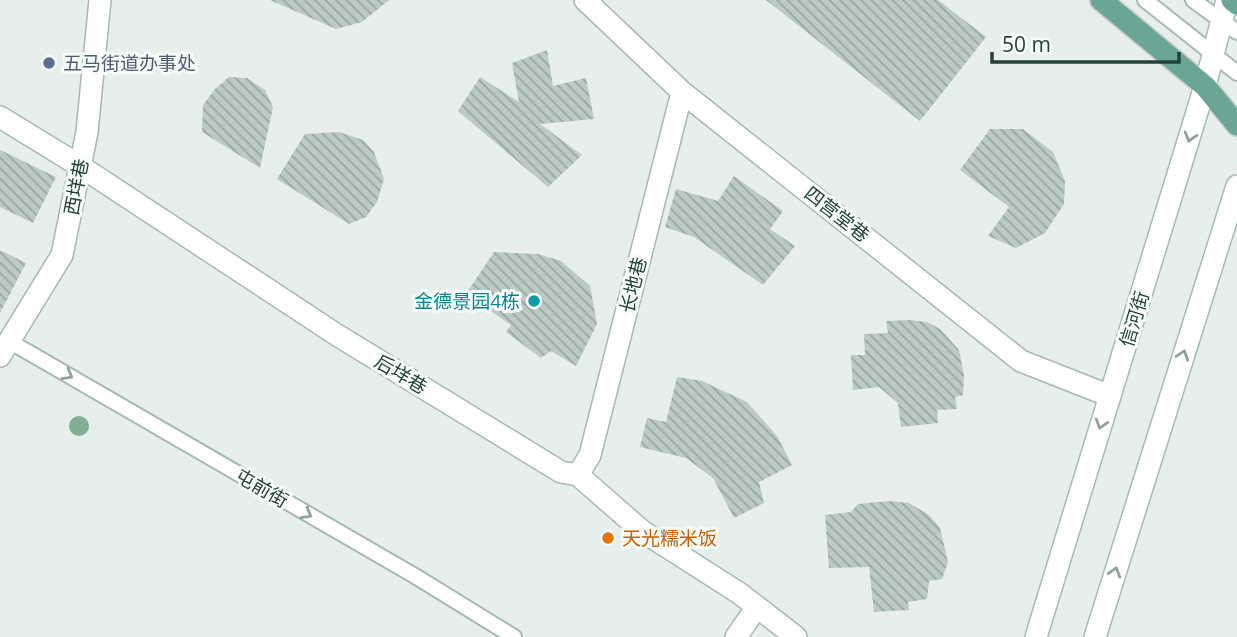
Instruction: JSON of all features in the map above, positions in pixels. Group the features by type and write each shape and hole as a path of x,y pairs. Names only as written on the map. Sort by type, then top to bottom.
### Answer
{"main road":[{"path":"1101,0 1205,86 1237,125"},
{"path":"1229,13 1237,4"}],"street":[{"name":"西垟巷","path":"3,345 62,256 86,132 100,0"},
{"name":"四营堂巷","path":"585,0 682,92 1021,361 1110,396"},
{"name":"信河街","path":"1036,637 1205,86 1212,55 1229,13"},
{"name":"长地巷","path":"578,475 590,455 682,92"},
{"name":"后垟巷","path":"0,117 80,166 349,342 561,472 578,475 642,531 757,607 796,637"},
{"path":"1095,637 1237,186"},
{"path":"736,637 757,607"}],"lane":[{"path":"1145,0 1237,73"},
{"path":"1193,0 1229,13"},
{"name":"屯前街","path":"3,345 403,569 514,637"}],"building":[{"path":"270,0 389,0 362,22 336,29"},
{"path":"766,0 938,0 986,37 920,121"},
{"path":"547,50 553,86 586,78 594,119 540,124 582,155 548,187 458,111 480,77 519,102 512,63"},
{"path":"229,77 247,78 265,90 273,107 260,168 202,132 203,105"},
{"path":"990,129 1023,129 1053,152 1065,181 1064,204 1045,233 1016,248 988,236 1009,207 960,170"},
{"path":"339,132 363,140 374,152 384,179 377,202 366,217 349,224 277,179 305,134"},
{"path":"0,150 56,177 33,223 0,207"},
{"path":"734,176 783,211 770,229 795,246 763,285 694,237 665,227 676,189 718,201"},
{"path":"0,250 26,263 0,313"},
{"name":"金德景园4栋","path":"494,252 538,254 561,261 590,286 597,324 576,366 551,351 541,358 506,332 511,325 466,294"},
{"path":"886,321 927,322 940,329 959,350 964,375 963,395 955,397 957,409 937,410 938,423 901,427 898,403 879,387 853,390 851,355 865,355 864,334 888,333"},
{"path":"677,377 702,381 747,402 777,436 792,465 759,482 764,503 734,518 713,478 686,458 640,447 647,418 666,422"},
{"path":"889,501 909,503 929,515 940,528 948,562 942,579 929,581 927,599 908,602 909,610 874,612 869,567 829,568 825,515 851,512 858,504"}],"place":[{"name":"五马街道办事处","path":"49,63"},
{"name":"金德景园4栋","path":"534,301"},
{"name":"天光糯米饭","path":"608,538"}]}
